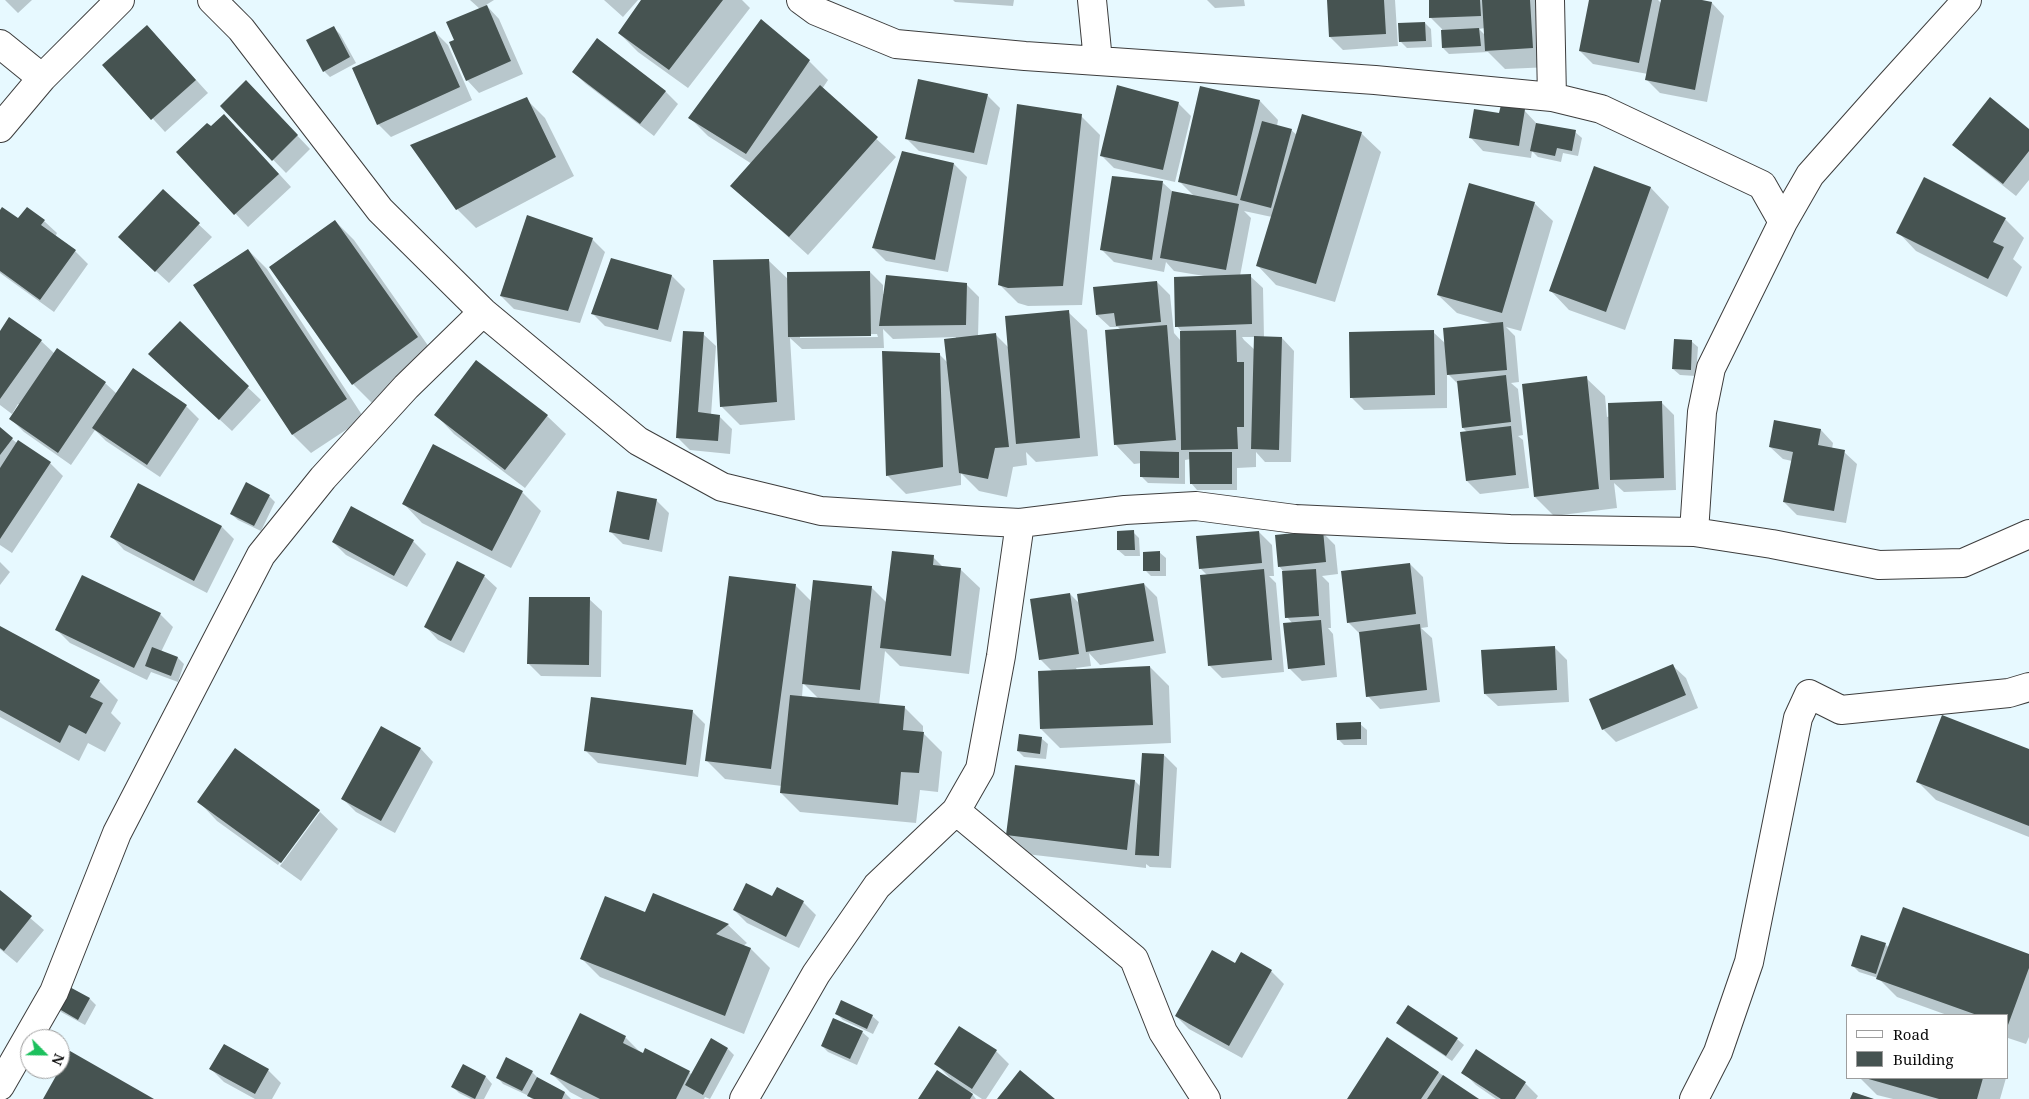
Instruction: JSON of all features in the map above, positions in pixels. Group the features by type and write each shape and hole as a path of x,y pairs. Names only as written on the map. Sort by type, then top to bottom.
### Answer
{"street":[{"path":"0,128 42,78 120,0"},
{"path":"212,0 241,29 380,210 483,312 638,441 722,488 821,512 1020,523 1125,510 1196,506 1295,519 1510,529 1694,532 1772,544 1879,565 1963,563 2029,534"},
{"path":"801,0 816,11 896,44 1098,61 1376,80 1552,97 1601,109 1762,185 1784,222"},
{"path":"1092,0 1098,61"},
{"path":"1550,0 1552,97"},
{"path":"1694,532 1702,412 1712,368 1784,222 1810,175 1967,0"},
{"path":"0,44 42,78"},
{"path":"1762,185 1810,175"},
{"path":"0,1086 54,992 117,833 261,555 323,478 406,387 483,312"},
{"path":"744,1099 816,974 876,886 956,811 980,769 1001,656 1020,523"},
{"path":"1694,1099 1718,1052 1748,962 1798,718 1809,694 1841,710 2009,693 2029,687"},
{"path":"956,811 1134,959 1163,1032 1206,1099"}],"building":[{"path":"641,0 723,0 669,70 618,33"},
{"path":"1327,0 1384,0 1386,34 1329,37"},
{"path":"1429,0 1480,0 1481,16 1429,18"},
{"path":"1482,0 1530,0 1533,48 1485,51"},
{"path":"1589,0 1652,0 1639,63 1579,51"},
{"path":"1661,0 1702,0 1712,2 1695,90 1645,80"},
{"path":"487,5 511,61 466,81 449,42 454,40 446,22"},
{"path":"761,19 810,60 746,154 688,118"},
{"path":"1425,22 1426,41 1399,42 1398,23"},
{"path":"147,25 196,80 151,120 102,65"},
{"path":"334,26 350,57 323,72 306,40"},
{"path":"1479,28 1481,46 1442,48 1441,30"},
{"path":"435,31 460,87 377,125 352,68"},
{"path":"597,38 666,91 640,124 572,72"},
{"path":"918,79 988,94 974,153 905,139"},
{"path":"246,80 298,135 272,161 220,106"},
{"path":"820,85 878,137 789,237 730,186"},
{"path":"1117,85 1179,102 1163,170 1100,156"},
{"path":"1200,86 1260,100 1237,196 1178,182"},
{"path":"527,97 556,157 456,210 410,145"},
{"path":"1990,97 2029,129 2029,151 2003,184 1952,145"},
{"path":"1017,104 1082,114 1063,286 1008,288 998,285"},
{"path":"1501,105 1525,109 1519,146 1469,138 1474,109 1499,113"},
{"path":"224,114 279,174 234,215 176,152 207,123 211,126"},
{"path":"1302,114 1362,132 1316,284 1256,266"},
{"path":"1262,121 1292,129 1271,208 1240,200"},
{"path":"1536,123 1576,130 1572,151 1557,148 1555,156 1530,151"},
{"path":"902,151 954,163 935,260 872,248"},
{"path":"1594,166 1651,187 1606,312 1549,291"},
{"path":"1112,176 1163,181 1152,260 1100,250"},
{"path":"1924,177 2006,218 1993,242 2004,247 1988,279 1896,233"},
{"path":"1469,183 1535,202 1502,313 1437,295"},
{"path":"163,189 200,223 155,272 118,237"},
{"path":"1172,191 1239,204 1226,270 1160,258"},
{"path":"2,207 18,218 27,207 45,220 41,225 76,250 40,300 0,271 0,210"},
{"path":"527,215 593,238 568,311 500,296"},
{"path":"335,220 418,337 352,385 269,267"},
{"path":"248,249 347,399 292,435 193,285"},
{"path":"611,258 672,275 658,330 591,314"},
{"path":"769,259 777,402 720,407 713,260"},
{"path":"870,271 871,336 788,337 787,272"},
{"path":"1251,274 1252,324 1175,327 1174,277"},
{"path":"886,275 967,283 966,325 879,326"},
{"path":"1157,281 1161,322 1116,326 1114,313 1096,315 1093,287"},
{"path":"1069,310 1080,438 1016,444 1005,316"},
{"path":"9,317 42,340 0,399 0,331"},
{"path":"180,321 249,386 219,420 148,354"},
{"path":"1503,322 1507,370 1447,375 1443,328"},
{"path":"1167,325 1176,440 1114,445 1105,330"},
{"path":"1236,330 1237,362 1244,362 1244,427 1237,427 1238,449 1181,450 1180,331"},
{"path":"1434,330 1435,395 1350,398 1349,332"},
{"path":"683,331 704,332 698,412 720,415 718,441 676,438"},
{"path":"996,333 1009,447 995,448 988,479 959,473 944,339"},
{"path":"1254,336 1282,337 1279,450 1251,449"},
{"path":"1674,339 1692,340 1691,370 1672,369"},
{"path":"57,348 106,382 58,453 9,419"},
{"path":"882,351 940,353 943,467 886,476"},
{"path":"476,360 548,415 505,470 434,415"},
{"path":"133,368 187,405 147,465 92,428"},
{"path":"1506,375 1511,422 1462,428 1457,381"},
{"path":"1587,376 1599,489 1534,497 1522,384"},
{"path":"1662,401 1664,478 1610,480 1608,403"},
{"path":"1774,420 1821,429 1818,445 1845,450 1834,511 1783,502 1793,452 1769,447"},
{"path":"1511,426 1516,475 1466,481 1460,432"},
{"path":"0,427 13,438 0,455"},
{"path":"18,440 51,462 0,539 0,468"},
{"path":"433,444 523,491 492,551 402,504"},
{"path":"1140,451 1179,452 1179,478 1140,477"},
{"path":"1189,452 1232,452 1232,484 1190,484"},
{"path":"246,482 270,495 254,526 230,514"},
{"path":"138,483 222,526 194,581 110,537"},
{"path":"617,491 657,499 649,540 609,532"},
{"path":"351,506 414,540 394,576 332,542"},
{"path":"1134,530 1135,550 1117,550 1117,531"},
{"path":"1323,530 1326,562 1278,567 1275,535"},
{"path":"1259,531 1262,563 1199,569 1196,536"},
{"path":"892,551 934,555 933,565 961,568 951,656 880,648"},
{"path":"1160,551 1160,571 1143,571 1143,552"},
{"path":"457,561 485,575 451,641 424,627"},
{"path":"1410,563 1416,614 1347,623 1341,571"},
{"path":"1264,569 1272,660 1208,666 1200,575"},
{"path":"1316,569 1319,616 1285,618 1282,571"},
{"path":"82,575 161,613 134,668 55,630"},
{"path":"729,576 796,584 771,769 705,761"},
{"path":"813,580 872,586 860,690 802,684"},
{"path":"1144,583 1154,641 1086,652 1077,594"},
{"path":"1070,593 1079,654 1039,660 1030,599"},
{"path":"529,597 590,597 589,665 527,664"},
{"path":"1321,620 1325,665 1288,669 1283,623"},
{"path":"1420,624 1427,690 1366,697 1359,632"},
{"path":"0,626 100,680 90,697 103,703 86,734 69,725 60,743 0,710"},
{"path":"1555,646 1557,690 1484,694 1481,650"},
{"path":"152,647 178,657 171,676 145,666"},
{"path":"1673,664 1686,695 1602,730 1589,699"},
{"path":"1150,666 1153,725 1040,729 1038,671"},
{"path":"790,695 905,706 903,730 924,732 919,773 901,772 898,805 780,793"},
{"path":"591,697 693,710 686,765 584,751"},
{"path":"1942,715 2029,749 2029,826 1916,782"},
{"path":"1361,722 1361,739 1337,740 1336,723"},
{"path":"381,726 421,748 381,821 341,799"},
{"path":"1019,734 1042,737 1040,754 1017,751"},
{"path":"235,748 320,810 281,863 197,802"},
{"path":"1142,753 1164,754 1159,856 1135,855"},
{"path":"1015,765 1135,780 1127,850 1006,835"},
{"path":"746,883 772,896 777,887 804,901 786,937 733,910"},
{"path":"0,890 32,916 4,951 0,948"},
{"path":"653,893 729,924 716,934 751,948 725,1016 580,959 605,896 645,912"},
{"path":"1903,907 2029,954 2029,968 2009,1022 2009,1014 1974,1014 1876,979"},
{"path":"1861,935 1886,943 1876,974 1851,966"},
{"path":"1212,950 1235,963 1241,952 1272,970 1229,1046 1175,1016"},
{"path":"66,985 90,998 78,1020 54,1006"},
{"path":"841,1000 873,1015 867,1029 835,1014"},
{"path":"1408,1005 1458,1038 1446,1056 1396,1023"},
{"path":"580,1013 626,1036 623,1043 643,1053 645,1048 690,1071 676,1099 600,1099 550,1074"},
{"path":"833,1018 863,1031 850,1059 821,1046"},
{"path":"959,1026 997,1050 972,1089 934,1064"},
{"path":"1387,1037 1439,1072 1421,1099 1347,1099"},
{"path":"711,1038 728,1048 703,1095 685,1085"},
{"path":"224,1044 269,1069 255,1094 209,1069"},
{"path":"1476,1049 1526,1082 1515,1099 1501,1099 1461,1073"},
{"path":"70,1051 154,1099 43,1099 54,1079 70,1079"},
{"path":"506,1057 533,1071 522,1091 496,1078"},
{"path":"463,1064 486,1076 475,1099 451,1087"},
{"path":"937,1070 973,1094 970,1099 918,1099"},
{"path":"1020,1070 1055,1099 997,1099"},
{"path":"1443,1075 1479,1099 1427,1099"},
{"path":"537,1077 565,1092 562,1099 534,1099 527,1096"},
{"path":"1869,1079 1983,1079 1977,1099 1939,1099"},
{"path":"1853,1092 1874,1099 1850,1099"}]}
